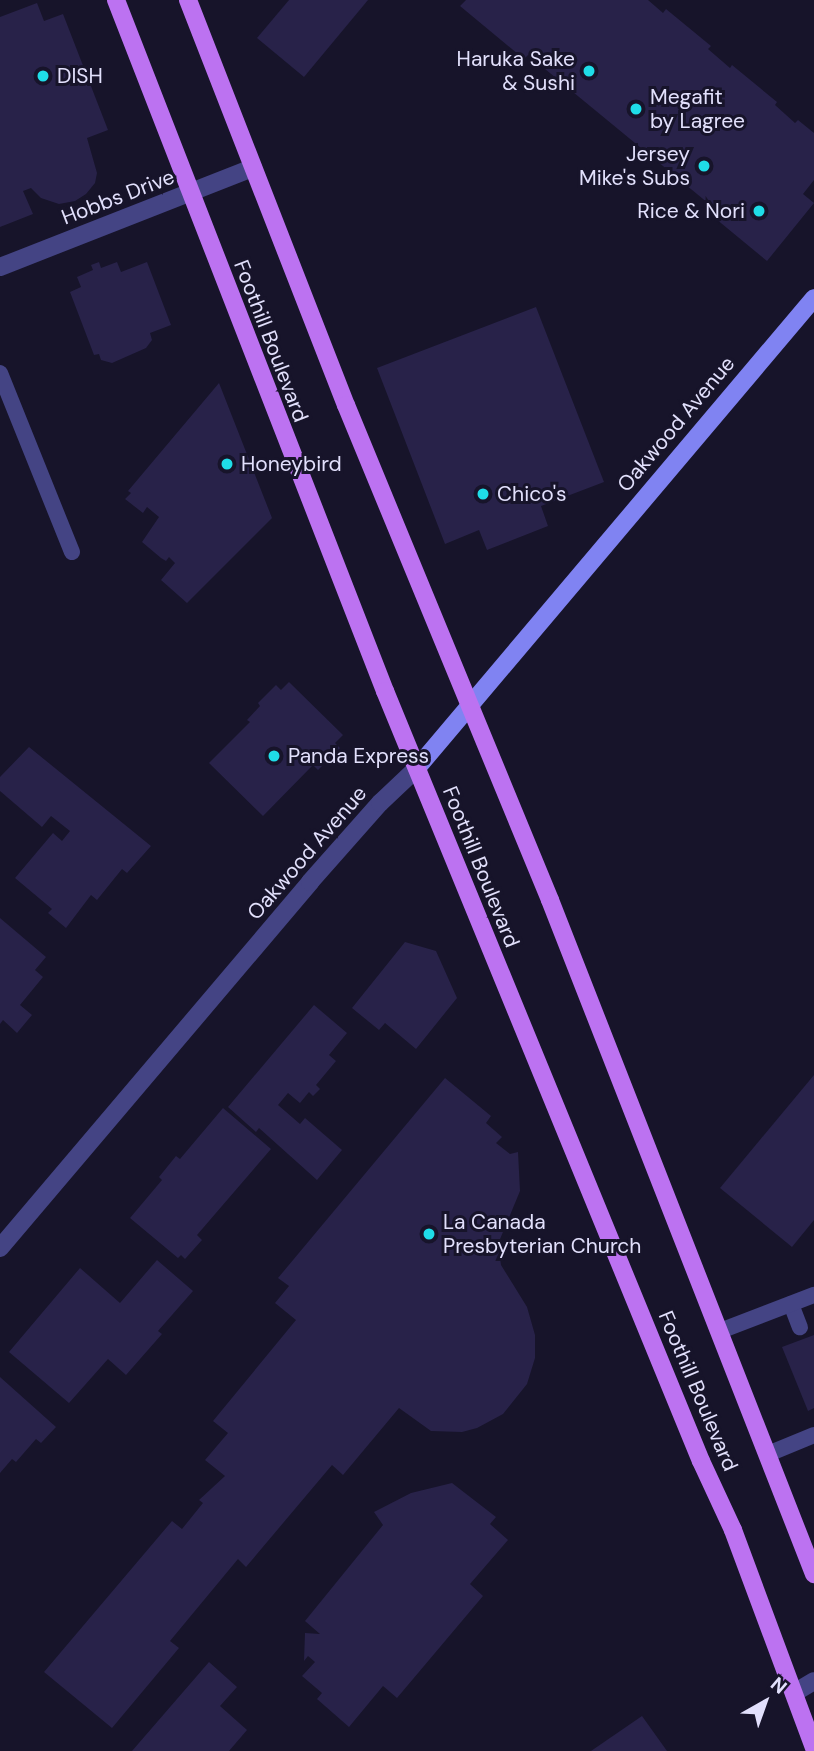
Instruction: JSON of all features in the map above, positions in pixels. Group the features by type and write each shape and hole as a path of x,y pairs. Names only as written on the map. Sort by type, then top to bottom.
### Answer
{"main road":[{"name":"Foothill Boulevard","path":"116,0 189,194 416,768 701,1461 733,1530 814,1748"},
{"name":"Foothill Boulevard","path":"188,0 468,707 550,900 814,1574"}],"street":[{"name":"Hobbs Drive","path":"0,267 253,168"},
{"name":"Oakwood Avenue","path":"0,1248 310,883 380,803 416,768 814,298"},
{"path":"794,1693 814,1681"}],"lane":[{"path":"0,373 72,552"},
{"path":"720,1331 814,1295"},
{"path":"791,1304 800,1327"},
{"path":"768,1454 814,1435"}],"building":[{"path":"289,0 368,0 304,77 257,38"},
{"path":"466,0 648,0 663,13 666,9 711,46 708,49 730,68 732,65 777,102 775,105 795,123 798,120 814,133 814,180 803,194 814,203 767,261 710,214 714,208 528,55 524,59 460,6"},
{"name":"DISH","path":"37,3 44,21 63,14 108,130 87,138 97,173 95,183 86,194 75,201 59,204 41,198 31,188 23,191 33,214 0,227 0,17"},
{"path":"99,262 101,268 117,262 121,272 147,262 171,325 150,333 152,340 146,348 112,363 101,360 99,354 94,355 70,292 81,287 77,277 93,270 91,265"},
{"path":"536,307 604,482 541,506 548,526 487,550 479,530 445,544 377,368"},
{"path":"219,383 272,518 187,603 161,580 175,563 169,557 166,561 161,558 142,542 159,517 147,507 143,513 125,499 131,493 128,491"},
{"name":"Panda Express","path":"289,682 343,735 335,743 340,748 318,770 313,765 263,816 209,763 250,722 247,720 260,706 258,703 276,685 281,690"},
{"path":"29,747 151,846 127,873 122,869 97,900 91,895 66,928 48,913 52,909 15,878 53,833 62,841 70,831 51,816 42,827 0,791 0,777"},
{"path":"0,918 46,957 35,970 43,977 20,1005 32,1015 17,1033 3,1020 0,1024"},
{"path":"405,942 436,951 457,998 416,1049 385,1023 379,1030 352,1008"},
{"path":"314,1005 347,1033 329,1055 336,1061 316,1085 320,1089 313,1096 309,1092 300,1103 288,1093 278,1105 300,1124 305,1118 342,1150 317,1180 259,1128 256,1132 228,1107"},
{"path":"814,1075 814,1220 792,1247 720,1188"},
{"path":"445,1078 491,1116 486,1123 502,1137 496,1143 510,1154 518,1152 520,1191 498,1244 501,1265 527,1307 535,1335 535,1358 527,1384 503,1414 477,1428 462,1432 431,1431 399,1408 343,1475 332,1465 246,1567 238,1559 170,1641 179,1648 112,1728 44,1672 172,1521 182,1529 203,1503 199,1500 225,1476 205,1460 228,1433 213,1421 296,1320 275,1303 289,1286 278,1278"},
{"path":"223,1108 271,1149 197,1235 202,1240 185,1259 181,1255 178,1258 130,1218 162,1180 159,1177 176,1156 180,1159"},
{"path":"157,1260 193,1291 158,1331 162,1334 126,1375 108,1359 69,1403 9,1352 80,1268 120,1303"},
{"path":"814,1335 814,1408 808,1411 782,1347"},
{"path":"0,1377 56,1427 41,1443 36,1439 16,1462 12,1459 0,1473"},
{"path":"452,1483 496,1517 490,1524 508,1540 470,1584 483,1596 397,1698 383,1686 349,1727 317,1699 322,1693 302,1676 315,1662 308,1656 304,1661 305,1633 320,1634 305,1621 383,1525 374,1512 411,1493"},
{"path":"209,1662 237,1687 220,1706 247,1730 229,1751 132,1751"},
{"path":"642,1716 667,1751 591,1751"}],"place":[{"name":"Haruka Sake & Sushi","path":"589,71"},
{"name":"DISH","path":"43,76"},
{"name":"Megafit by Lagree","path":"636,109"},
{"name":"Jersey Mike's Subs","path":"704,166"},
{"name":"Rice & Nori","path":"759,211"},
{"name":"Honeybird","path":"227,464"},
{"name":"Chico's","path":"483,494"},
{"name":"Panda Express","path":"274,756"},
{"name":"La Canada Presbyterian Church","path":"429,1234"}]}
